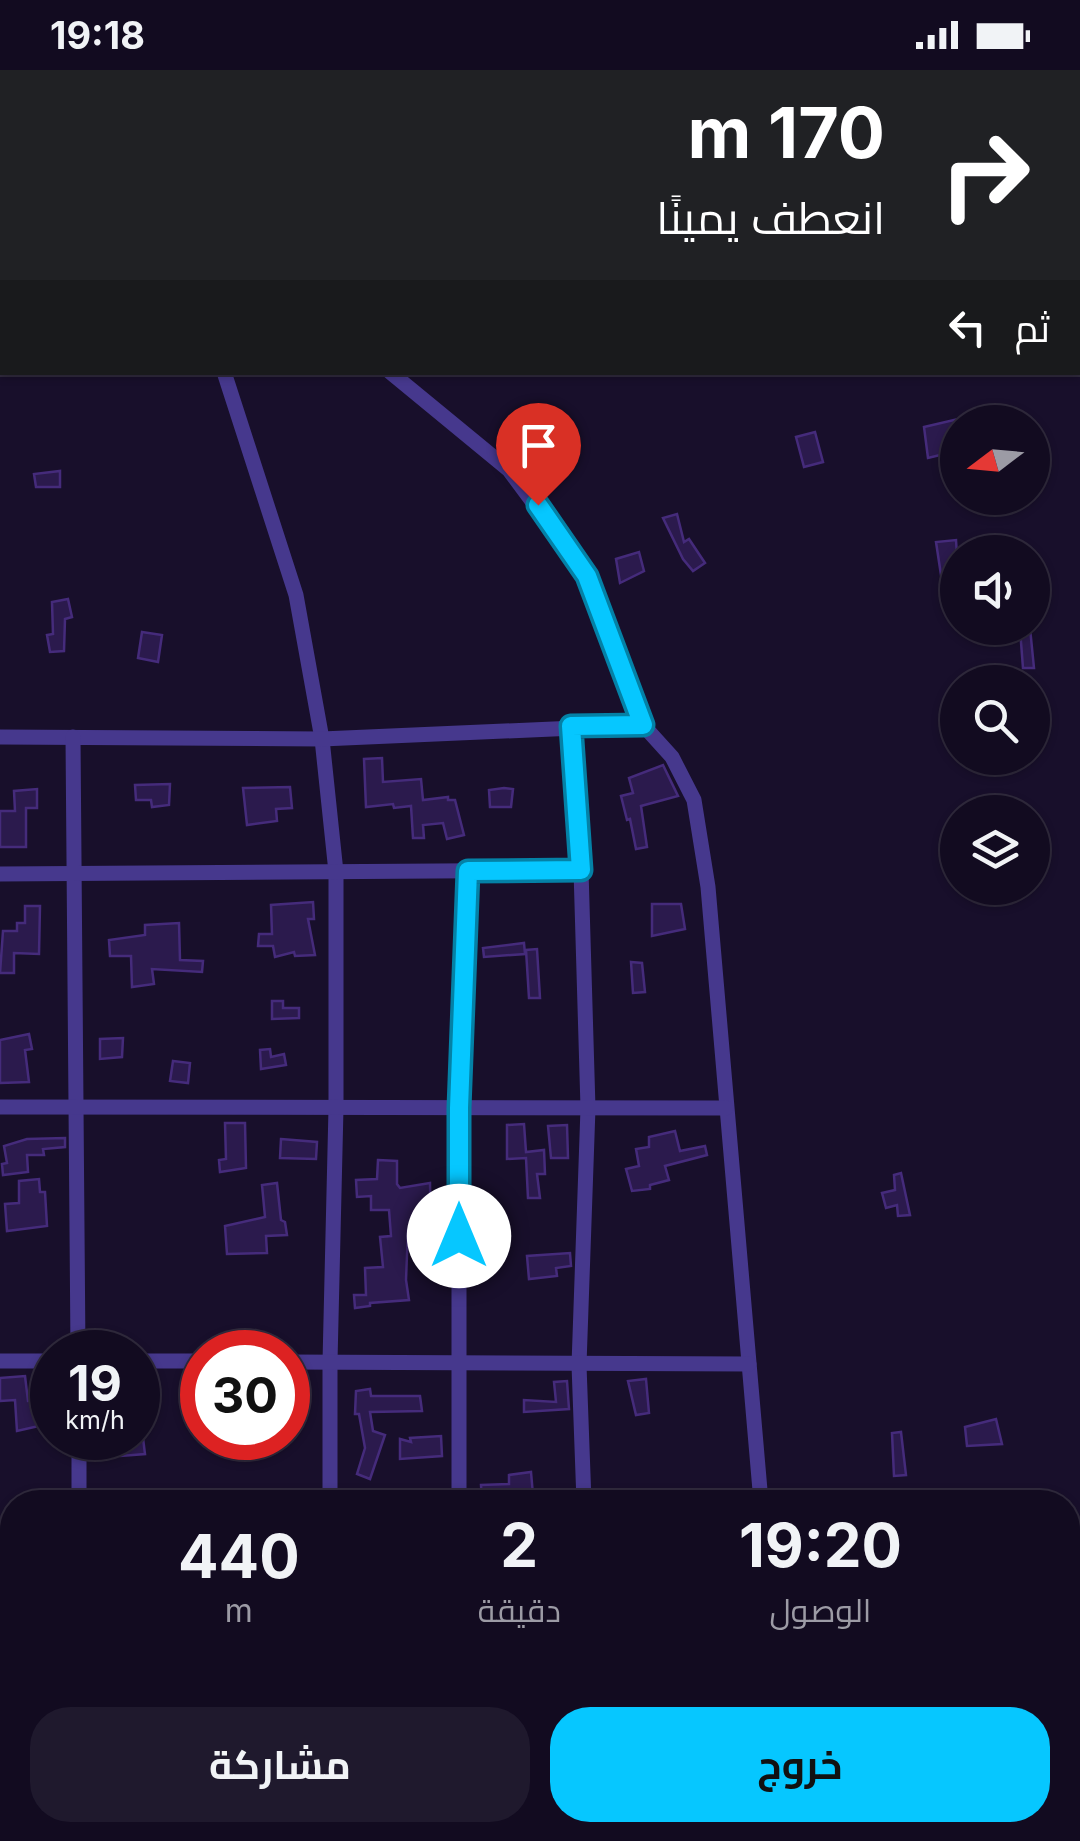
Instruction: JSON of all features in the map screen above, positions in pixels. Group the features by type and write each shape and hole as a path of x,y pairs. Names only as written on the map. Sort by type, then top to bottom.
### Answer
{"street":[{"path":"225,375 296,595 322,740 336,872 330,1490"},
{"path":"394,375 509,470 538,505 587,576 643,725 672,757 694,800 708,887 760,1490"},
{"path":"0,737 322,740 643,725"},
{"path":"571,726 581,870 588,1108 580,1365 584,1490"},
{"path":"72,737 78,1330"},
{"path":"0,874 581,870"},
{"path":"459,1490 459,1108 468,871"},
{"path":"0,1107 726,1108"},
{"path":"0,1360 30,1361"},
{"path":"310,1362 749,1364"},
{"path":"79,1460 79,1490"}],"building":[{"path":"940,423 940,455 928,458 924,427"},
{"path":"815,432 823,462 804,467 796,437"},
{"path":"60,471 60,487 36,487 34,474"},
{"path":"677,514 684,542 689,539 705,563 693,571 663,518"},
{"path":"639,552 644,571 620,583 616,559"},
{"path":"68,599 72,617 65,619 64,651 50,652 47,635 53,634 52,602"},
{"path":"142,632 162,635 158,662 138,658"},
{"path":"1021,645 1032,645 1034,665 1023,665"},
{"path":"382,758 383,782 421,779 423,800 455,800 464,835 447,839 443,823 423,825 424,838 413,838 411,806 366,807 364,759"},
{"path":"663,765 678,796 641,806 647,847 636,849 621,796 633,793 629,778"},
{"path":"170,784 169,805 152,807 151,800 136,800 135,785"},
{"path":"290,787 292,808 276,809 277,821 247,825 243,788"},
{"path":"37,789 37,808 26,808 26,847 0,847 0,811 15,811 14,791"},
{"path":"513,789 511,807 490,807 489,790"},
{"path":"313,902 314,919 308,919 315,955 295,956 294,952 275,957 273,946 258,946 259,934 272,934 271,905"},
{"path":"652,904 681,904 685,929 652,936"},
{"path":"25,906 40,906 39,954 14,953 14,973 0,973 3,931 17,931 17,923 25,923"},
{"path":"179,923 180,960 203,961 202,972 152,969 154,984 132,987 131,956 110,956 109,940 145,935 145,925"},
{"path":"524,943 525,954 484,957 483,948"},
{"path":"537,949 540,998 529,998 526,950"},
{"path":"631,962 642,963 645,992 633,993"},
{"path":"272,1001 283,1001 283,1008 299,1008 299,1018 272,1019"},
{"path":"29,1034 32,1049 25,1050 29,1082 0,1083 0,1040"},
{"path":"123,1038 122,1057 100,1059 100,1039"},
{"path":"270,1049 271,1057 284,1054 286,1065 261,1069 260,1050"},
{"path":"173,1061 190,1063 188,1083 170,1081"},
{"path":"225,1123 245,1123 246,1168 220,1172 219,1160 226,1159"},
{"path":"524,1124 526,1152 544,1150 545,1174 537,1174 540,1198 528,1198 526,1158 507,1159 507,1125"},
{"path":"567,1125 568,1158 551,1158 548,1126"},
{"path":"675,1131 680,1151 705,1146 707,1155 665,1166 669,1180 650,1185 650,1189 632,1191 626,1169 639,1166 636,1149 649,1147 649,1137"},
{"path":"65,1138 65,1147 43,1149 44,1155 27,1155 28,1172 3,1175 2,1164 7,1163 4,1146 27,1139"},
{"path":"281,1139 317,1142 316,1159 280,1158"},
{"path":"378,1160 397,1161 400,1188 430,1183 431,1232 408,1230 409,1300 355,1308 354,1295 366,1295 365,1268 383,1267 380,1237 391,1236 389,1210 371,1210 371,1196 357,1197 356,1180 377,1179"},
{"path":"901,1173 910,1215 898,1216 897,1205 886,1208 882,1193 895,1190 894,1175"},
{"path":"39,1179 40,1192 45,1192 47,1226 7,1231 5,1204 19,1203 19,1181"},
{"path":"277,1183 281,1220 287,1235 266,1236 267,1253 227,1254 225,1226 265,1217 262,1185"},
{"path":"570,1253 571,1266 556,1268 557,1276 529,1279 527,1256"},
{"path":"25,1376 30,1428 17,1431 15,1400 0,1401 0,1378"},
{"path":"646,1379 649,1413 636,1415 628,1381"},
{"path":"567,1381 569,1409 524,1412 524,1400 556,1402 554,1382"},
{"path":"370,1389 371,1396 420,1396 422,1411 370,1412 373,1431 385,1435 370,1479 357,1474 365,1448 359,1414 355,1414 356,1391"},
{"path":"996,1419 1002,1444 967,1446 965,1427"},
{"path":"901,1432 906,1475 894,1476 892,1433"},
{"path":"441,1436 442,1456 400,1459 400,1439 411,1442 410,1438"},
{"path":"531,1472 533,1490 481,1490 481,1485 509,1484 509,1475"}],"route":[{"path":"459,1236 459,1108 468,871 581,870 571,726 643,725 587,576 538,505"}]}
